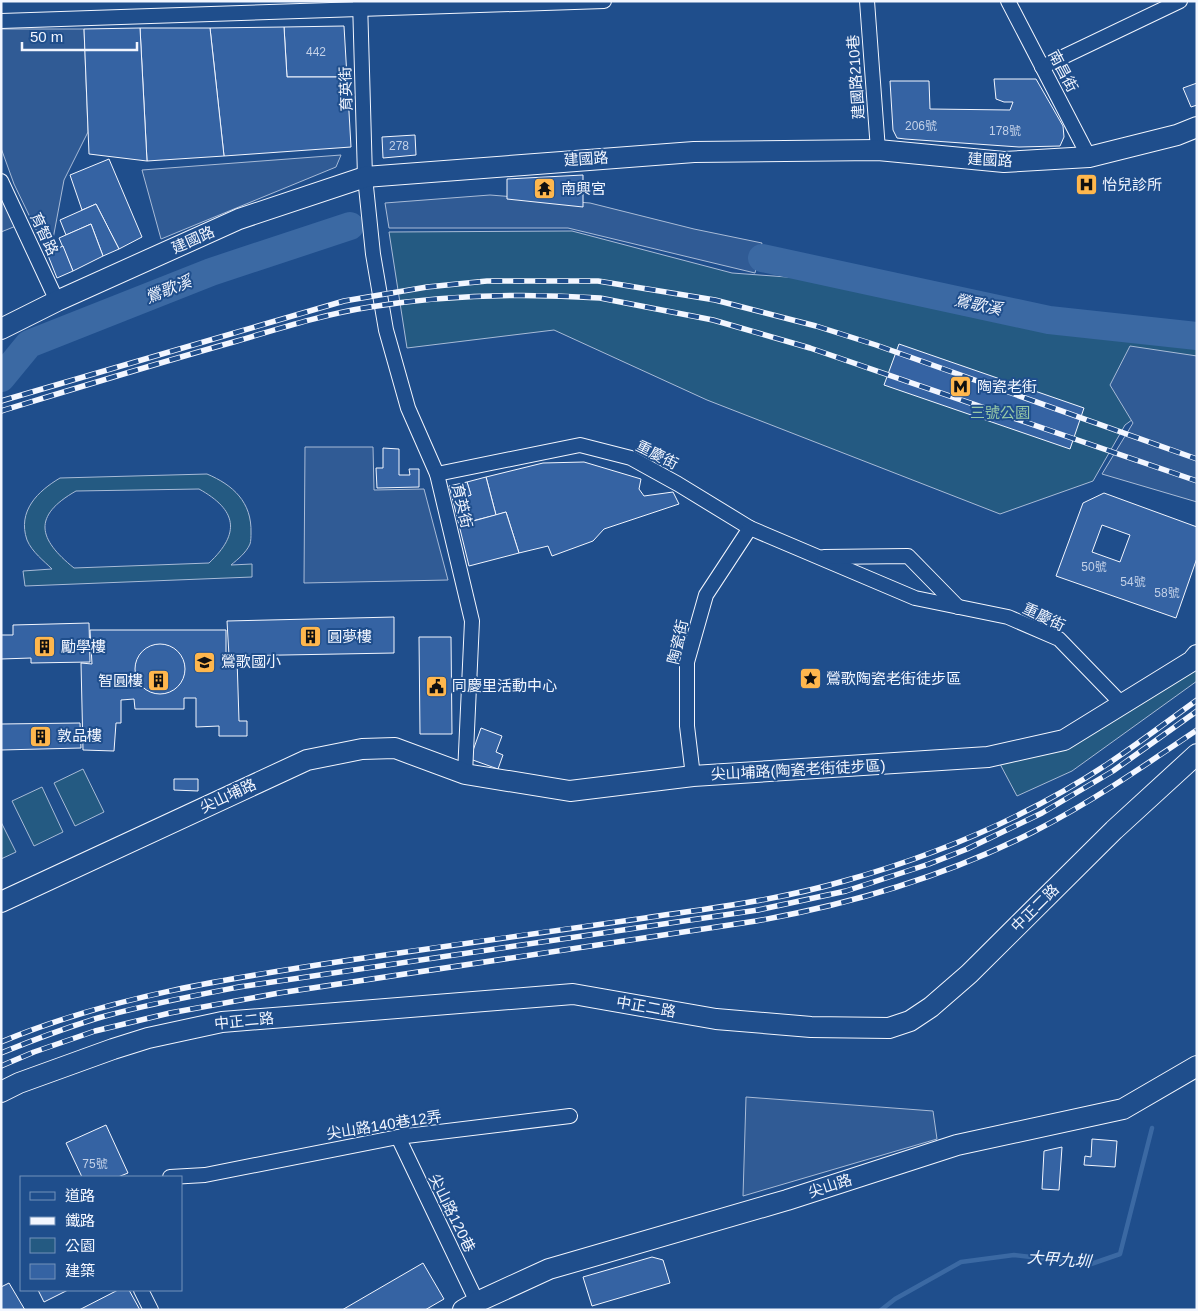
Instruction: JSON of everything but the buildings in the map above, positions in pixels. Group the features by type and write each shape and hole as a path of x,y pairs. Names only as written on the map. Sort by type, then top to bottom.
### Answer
{"main road":[{"name":"建國路","path":"1,329 57,301 239,219 365,176 694,152 878,150 1004,162 1089,157 1178,135 1197,127"},
{"path":"1122,704 1197,655"},
{"name":"尖山埔路(陶瓷老街徒步區)","path":"465,774 570,791 693,776 886,765 1002,755 1064,740 1122,704"},
{"name":"尖山埔路","path":"1,902 307,760 362,749 395,748 465,774"},
{"name":"中正二路","path":"1,1092 19,1083 113,1049 148,1038 222,1022 572,994 716,1019 811,1027 889,1028 910,1021 931,1008 969,974 1114,830 1197,754"},
{"name":"尖山路","path":"470,1306 549,1269 787,1200 957,1145 1123,1109 1197,1066"}],"street":[{"path":"1,21 360,6 604,1"},
{"name":"建國路210巷","path":"867,1 878,150"},
{"name":"南昌街","path":"1008,1 1089,157"},
{"path":"1042,67 1180,1"},
{"name":"育英街","path":"360,6 365,176 373,254 386,330 408,408 437,474 472,621 465,774"},
{"name":"育智路","path":"1,180 57,301"},
{"name":"重慶街","path":"437,474 580,445 631,458 750,528 915,598 1008,618 1059,639 1122,704"},
{"name":"陶瓷街","path":"693,776 687,726 687,662 706,595 750,528"},
{"name":"重慶街","path":"819,557 908,556 959,607"},
{"name":"尖山路140巷12弄","path":"182,1176 205,1175 398,1137 570,1116"},
{"name":"尖山路120巷","path":"398,1137 470,1306"},
{"path":"142,1291 151,1310"}],"green space":[{"name":"三號公園","path":"572,231 732,273 814,279 1077,332 1197,345 1197,372 1125,425 1093,481 1000,514 707,400 554,330 407,348 389,232"},
{"path":"207,474 216,478 233,489 248,512 250,544 244,553 231,565 252,564 252,577 25,586 23,571 52,569 35,552 27,540 25,520 27,511 44,489 60,478","holes":["199,489 212,497 227,514 230,532 226,542 209,563 74,568 53,547 47,537 45,528 52,510 62,500 76,491"]},
{"path":"1197,664 1197,681 1072,771 1017,796 1000,764"},
{"path":"83,769 104,812 75,826 54,783"},
{"path":"42,787 63,832 34,846 12,801"},
{"path":"1,822 16,852 1,859"}],"shaded area":[{"path":"1,29 84,29 88,132 64,180 53,239 41,240 14,184 1,148"},
{"path":"341,155 336,167 161,239 142,170"},
{"path":"1,193 16,226 1,232"},
{"path":"490,195 590,203 694,229 762,243 755,273 568,228 389,228 385,203"},
{"path":"1130,346 1197,356 1197,502 1102,474 1133,423 1110,385"},
{"path":"305,447 373,447 374,490 424,489 448,580 304,583"},
{"path":"746,1097 933,1111 937,1139 743,1196"}],"waterway":[{"name":"鶯歌溪","path":"1,378 29,344 211,272 350,226"},
{"name":"鶯歌溪","path":"762,258 1049,320 1197,336"},
{"name":"大甲九圳","path":"881,1310 895,1299 961,1262 1014,1255 1091,1264 1120,1254 1152,1128"}],"railway":[{"path":"1,401 344,301 427,287 487,281 598,281 715,300 816,326 876,345 1197,459"},
{"path":"1,411 287,326 353,310 398,303 484,296 600,298 713,320 810,348 1197,481"},
{"path":"1,1042 87,1012 132,1000 221,981 357,959 720,907 820,888 913,859 1015,817 1109,763 1197,700"},
{"path":"1,1053 49,1034 98,1018 221,990 758,910 846,891 929,864 967,849 1042,813 1113,771 1197,711"},
{"path":"1,1066 34,1052 95,1031 170,1013 279,993 756,921 863,897 898,887 967,862 1033,832 1096,796 1197,730"}],"place":[{"name":"怡兒診所","path":"1086,185"},
{"name":"南興宮","path":"545,189"},
{"name":"陶瓷老街","path":"961,387"},
{"name":"圓夢樓","path":"311,637"},
{"name":"勵學樓","path":"45,647"},
{"name":"鶯歌國小","path":"205,662"},
{"name":"鶯歌陶瓷老街徒步區","path":"810,679"},
{"name":"智圓樓","path":"159,681"},
{"name":"同慶里活動中心","path":"436,686"},
{"name":"敦品樓","path":"41,736"}]}
